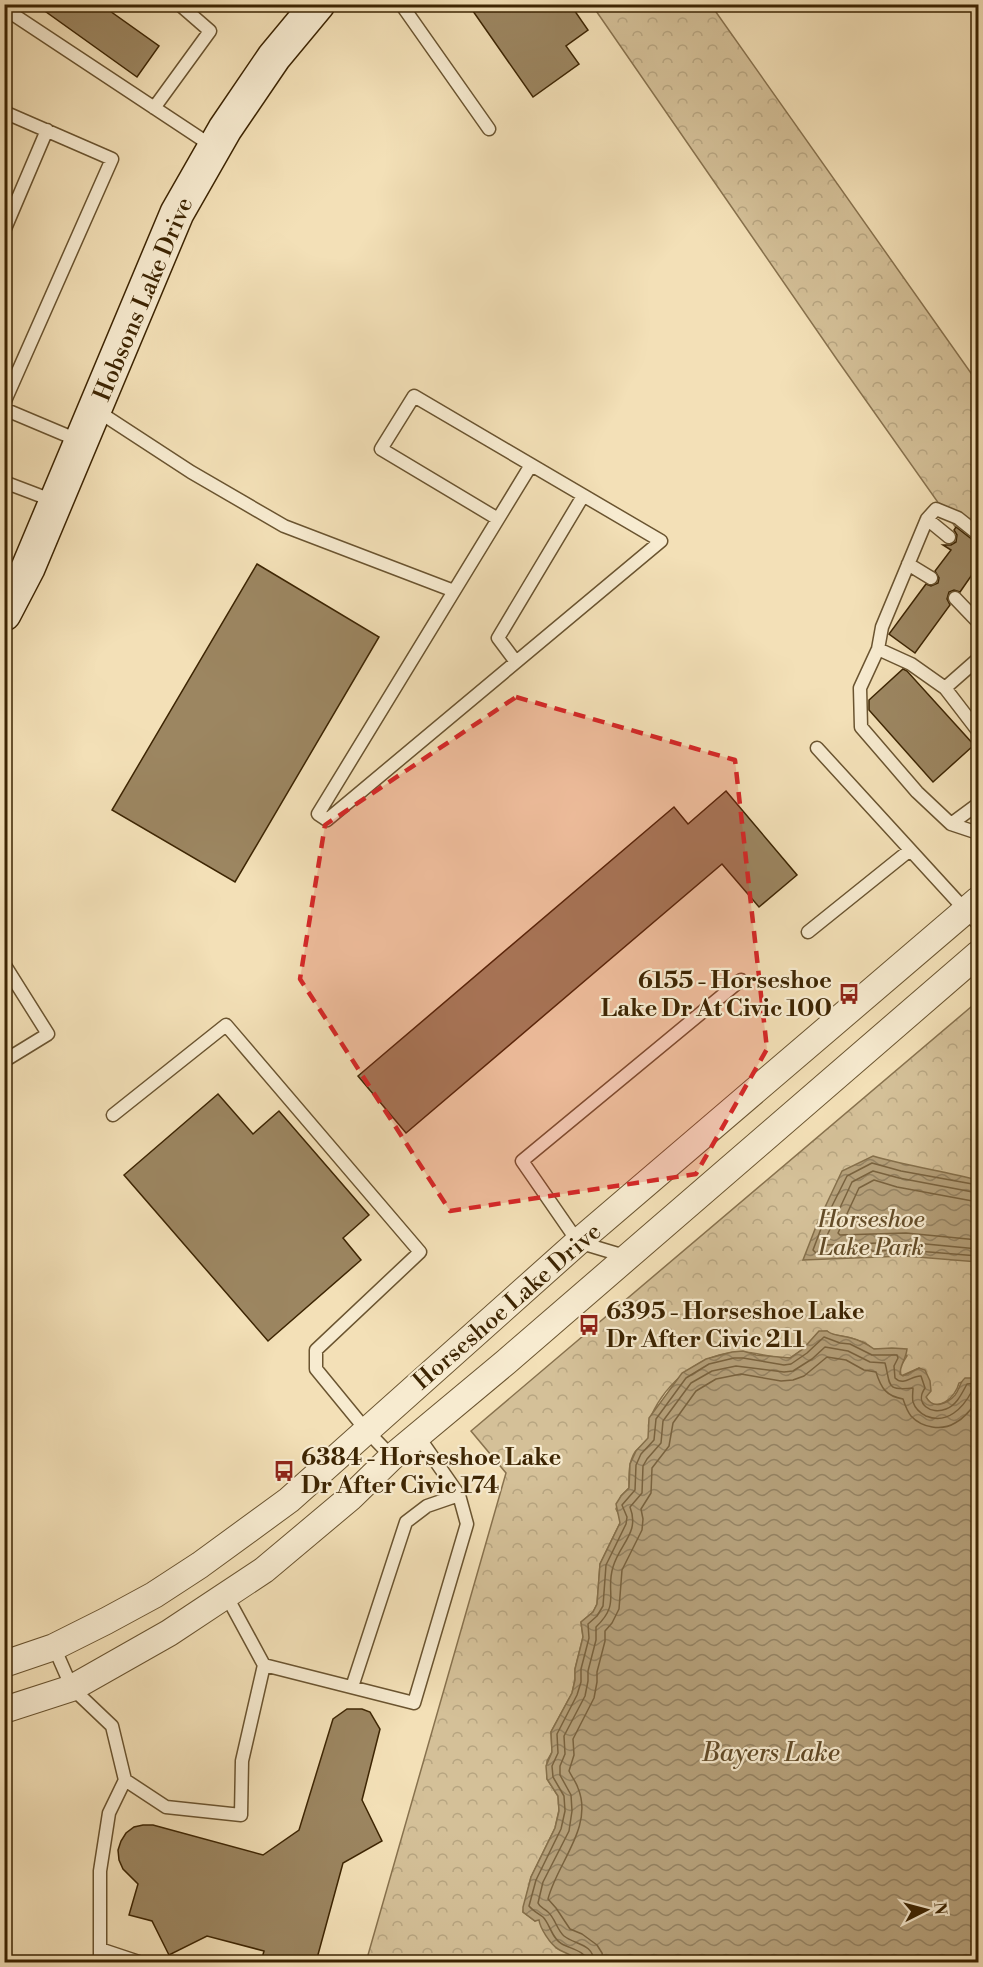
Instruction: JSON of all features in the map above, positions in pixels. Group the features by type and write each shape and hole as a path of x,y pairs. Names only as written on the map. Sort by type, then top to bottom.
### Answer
{"street":[{"name":"Hobsons Lake Drive","path":"4,615 28,568 177,213 213,147 274,57 318,4"},
{"name":"Horseshoe Lake Drive","path":"4,1664 54,1647 144,1600 201,1565 289,1500 578,1242 974,912"},
{"name":"Horseshoe Lake Drive","path":"4,1710 72,1688 169,1633 273,1563 351,1497 392,1457 978,954"}],"lane":[{"path":"6,4 14,15 213,147"},
{"path":"154,108 210,31 178,4"},
{"path":"402,4 489,129"},
{"path":"4,112 112,159 4,403"},
{"path":"4,231 47,130"},
{"path":"498,519 381,449 414,396 661,541 327,820 318,814 531,465"},
{"path":"4,409 82,441"},
{"path":"95,409 191,472 284,526 454,591"},
{"path":"4,482 56,502"},
{"path":"516,663 498,639 583,495"},
{"path":"978,534 958,518 936,509 927,519 882,627 878,649 860,688 861,727 917,792 951,824 978,833"},
{"path":"927,519 949,537"},
{"path":"908,564 931,578"},
{"path":"956,598 978,622"},
{"path":"878,649 911,664 945,688 978,730"},
{"path":"945,688 978,659"},
{"path":"817,748 910,850 974,912"},
{"path":"951,824 978,804"},
{"path":"808,932 910,850"},
{"path":"4,964 48,1034 4,1061"},
{"path":"627,1257 578,1242 522,1161 741,980"},
{"path":"113,1115 226,1026 420,1252 316,1350 316,1369 366,1430 392,1457"},
{"path":"264,1665 414,1702 467,1524 459,1495 418,1436"},
{"path":"352,1687 406,1522 427,1506 459,1495"},
{"path":"124,1780 166,1807 241,1815 242,1761 264,1665 226,1595"},
{"path":"54,1647 72,1688 112,1726 124,1780 109,1813 100,1871 100,1962"},
{"path":"100,1949 139,1962"}],"highlighted area":[{"path":"516,697 735,760 767,1049 696,1174 450,1211 300,979 325,825"}],"green space":[{"path":"592,5 711,5 978,383 978,559 838,361"},
{"name":"Horseshoe Lake Park","path":"978,1001 978,1378 959,1383 950,1398 940,1404 935,1404 926,1397 919,1368 901,1376 900,1367 907,1356 888,1349 873,1349 865,1343 827,1331 819,1332 803,1349 790,1358 746,1352 726,1354 699,1363 676,1381 658,1403 650,1419 648,1439 635,1452 631,1461 629,1488 621,1496 616,1509 621,1519 620,1523 600,1564 597,1604 593,1612 581,1622 583,1637 572,1693 551,1732 552,1752 547,1761 547,1779 558,1796 559,1810 555,1828 531,1877 523,1912 535,1921 539,1919 556,1948 571,1953 584,1962 366,1962 506,1473 471,1431"}],"water":[{"path":"873,1156 978,1180 978,1262 905,1256 803,1260 842,1171"},
{"name":"Bayers Lake","path":"819,1331 854,1339 874,1349 907,1349 900,1374 903,1376 919,1368 925,1370 931,1391 926,1397 932,1403 944,1403 952,1398 965,1378 978,1378 978,1962 584,1962 555,1947 546,1936 539,1920 535,1921 523,1912 523,1907 531,1877 555,1828 559,1811 558,1796 547,1779 546,1766 552,1752 551,1732 572,1693 583,1637 581,1622 593,1612 597,1604 600,1564 620,1523 616,1504 629,1488 630,1464 636,1451 648,1438 649,1418 682,1373 706,1359 732,1352 743,1351 756,1355 790,1358 803,1349"}],"building":[{"path":"35,4 100,4 159,46 137,77"},
{"path":"468,4 570,4 588,30 566,46 579,64 533,97"},
{"path":"956,527 978,542 978,566 960,592 954,590 949,592 947,599 950,605 915,653 889,634 926,584 931,586 938,583 939,578 935,571 951,550 943,545 956,542 957,535 954,530"},
{"path":"257,564 379,637 235,882 112,810"},
{"path":"903,669 974,745 933,782 869,710 869,700"},
{"path":"726,791 797,875 759,907 722,864 406,1133 358,1076 674,807 688,824"},
{"path":"218,1094 253,1134 279,1111 369,1215 343,1238 361,1260 268,1341 124,1175"},
{"path":"347,1709 362,1709 370,1712 380,1729 362,1800 382,1841 343,1863 316,1962 261,1962 264,1951 207,1936 169,1955 152,1921 129,1915 138,1884 123,1869 119,1860 118,1850 126,1833 134,1827 153,1825 263,1855 299,1830 333,1719"}],"place":[{"name":"6155 - Horseshoe Lake Dr At Civic 100","path":"849,994"},
{"name":"6395 - Horseshoe Lake Dr After Civic 211","path":"589,1325"},
{"name":"6384 - Horseshoe Lake Dr After Civic 174","path":"284,1471"}]}
